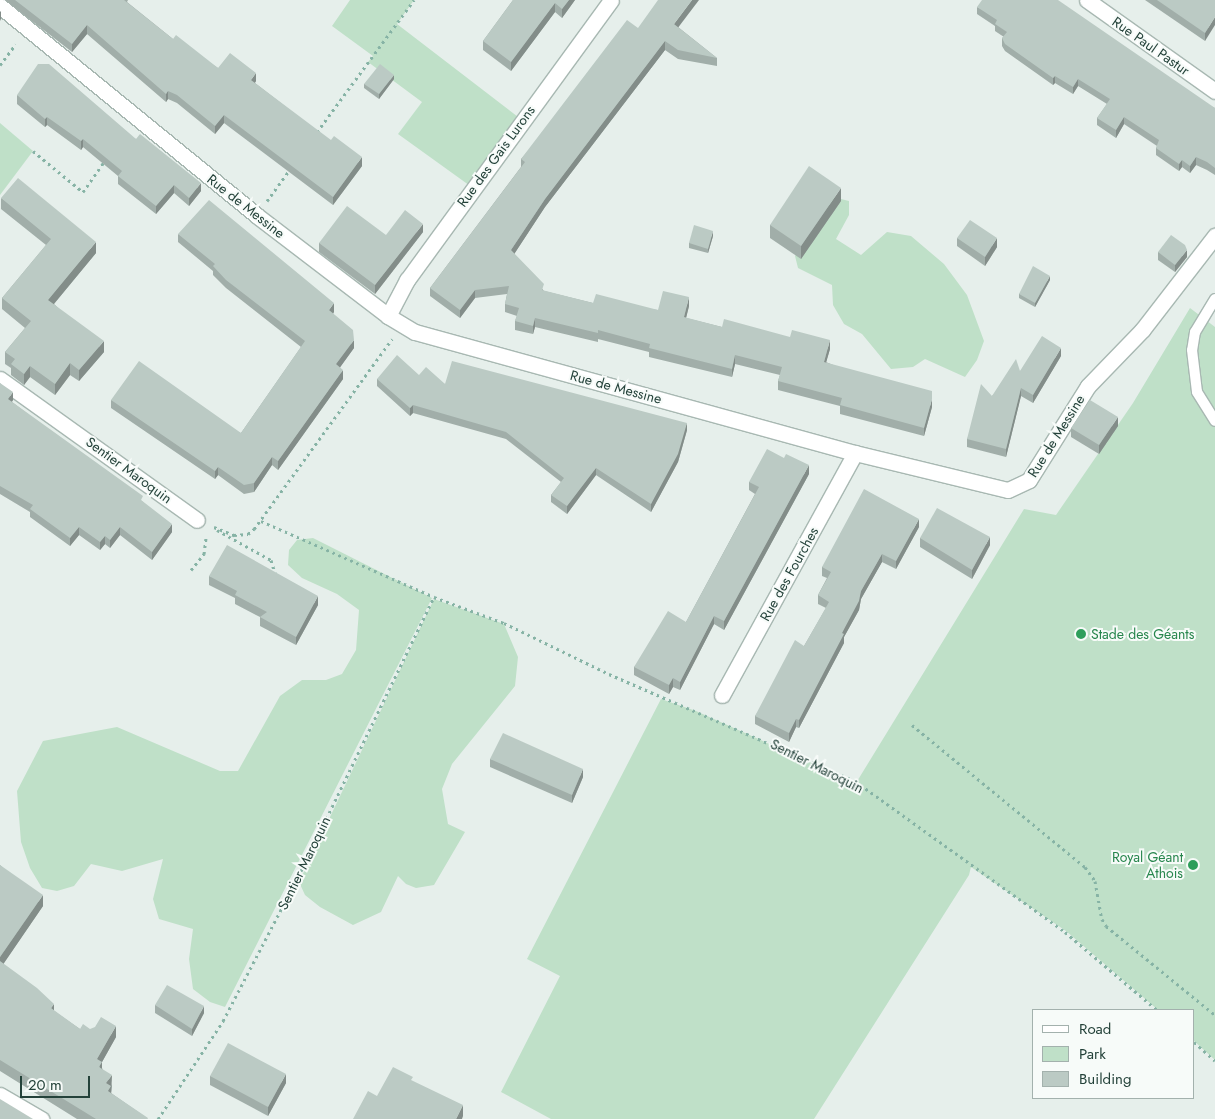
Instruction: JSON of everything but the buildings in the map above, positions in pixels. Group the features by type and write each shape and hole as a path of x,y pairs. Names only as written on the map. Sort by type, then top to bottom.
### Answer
{"street":[{"name":"Rue des Gais Lurons","path":"388,316 407,280 610,0"},
{"name":"Rue Paul Pastur","path":"1087,0 1215,91"},
{"name":"Rue de Messine","path":"0,6 256,215 402,325 458,346 855,453 1008,490 1021,486 1030,480 1088,386 1143,329 1215,236"},
{"name":"Sentier Maroquin","path":"0,379 197,520"},
{"name":"Rue des Fourches","path":"722,695 855,453"},
{"path":"0,1096 41,1119"}],"lane":[{"path":"1215,299 1194,332 1192,350 1196,392 1215,421"}],"path":[{"path":"315,135 414,0"},
{"path":"0,65 28,30"},
{"path":"33,151 83,192 109,155"},
{"path":"256,215 292,167"},
{"path":"197,520 242,536 254,530 402,325"},
{"path":"191,570 207,546 207,539 197,520"},
{"path":"197,520 271,560 275,568 275,583"},
{"name":"Sentier Maroquin","path":"261,521 434,597 504,623 609,674 854,781 1065,932 1155,1009"},
{"name":"Sentier Maroquin","path":"158,1119 223,1021 298,877 434,597"},
{"path":"912,725 1085,866 1095,881 1102,919 1106,926 1215,1015"},
{"path":"1195,1043 1215,1060"}],"green space":[{"path":"350,0 414,0 397,24 522,120 473,188 398,134 422,102 368,62 373,56 332,26"},
{"path":"0,123 33,151 0,195"},
{"path":"833,197 849,201 849,215 836,239 861,255 887,232 911,236 944,264 967,295 984,341 977,360 965,377 925,359 913,367 891,369 862,334 844,324 833,305 832,285 798,268 795,256"},
{"path":"1190,308 1215,327 1215,1060 1195,1042 1195,1009 1157,1009 1066,931 971,867 969,875 814,1119 551,1119 501,1092 560,976 527,959 661,699 696,711 856,783 1024,509 1056,515 1133,403"},
{"path":"313,538 432,598 225,1007 210,1002 193,989 189,959 193,929 159,919 153,899 163,859 122,871 91,864 74,886 57,891 42,888 30,868 21,842 17,791 43,741 117,727 220,771 238,771 280,696 302,680 326,680 342,674 356,650 359,610 337,594 302,578 288,565 289,550 297,540"},
{"path":"434,599 504,624 518,657 515,686 452,764 442,789 448,824 465,832 434,885 416,888 406,884 398,876 381,912 353,925 320,907 305,895 299,882"}],"place":[{"name":"Stade des Géants","path":"1081,634"},
{"name":"Royal Géant Athois","path":"1193,865"}]}
